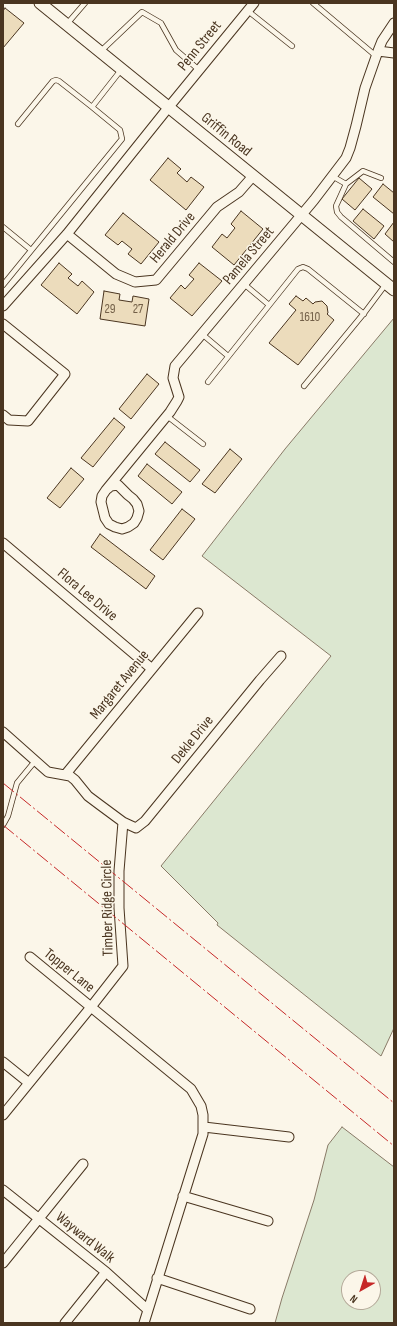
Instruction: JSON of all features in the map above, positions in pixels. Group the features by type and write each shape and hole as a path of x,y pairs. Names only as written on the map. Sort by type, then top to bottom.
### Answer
{"street":[{"name":"Griffin Road","path":"40,3 390,287"},
{"name":"Penn Street","path":"168,108 254,3"},
{"name":"Pamela Street","path":"106,490 111,486 118,485 133,499 137,504 139,511 138,518 134,523 122,529 109,524 105,518 101,502 102,496 106,490 167,416 179,396 173,378 175,366 301,215 346,158 356,126 365,88 377,54 382,41 394,23"},
{"path":"377,54 394,53"},
{"path":"3,306 67,234 168,108"},
{"name":"Herald Drive","path":"67,234 116,274 135,282 156,280 217,207 239,192 253,176"},
{"path":"3,324 65,374 28,420 9,420 3,415"},
{"name":"Flora Lee Drive","path":"3,543 152,669"},
{"name":"Margaret Avenue","path":"66,775 198,613"},
{"name":"Dekle Drive","path":"123,822 136,828 145,821 281,656"},
{"path":"3,732 48,772 66,775 75,780 88,796 123,822"},
{"name":"Timber Ridge Circle","path":"3,1115 123,966 119,908 119,871 123,822"},
{"name":"Topper Lane","path":"30,957 91,1007"},
{"path":"91,1007 191,1089 201,1106 204,1127 203,1134 144,1323"},
{"path":"3,1062 28,1083"},
{"path":"204,1127 289,1137"},
{"path":"3,1263 83,1164"},
{"name":"Wayward Walk","path":"3,1190 106,1272 148,1310"},
{"path":"183,1196 268,1221"},
{"path":"65,1323 106,1272"},
{"path":"157,1278 250,1309"}],"lane":[{"path":"66,25 85,3"},
{"path":"314,3 377,54"},
{"path":"248,11 292,46"},
{"path":"100,52 142,12 161,23 176,50 199,70"},
{"path":"92,107 121,70"},
{"path":"3,285 122,139 120,130 56,80 53,81 18,124"},
{"path":"381,178 363,171 346,184 336,206 337,212 341,218 394,262"},
{"path":"332,176 346,184"},
{"path":"3,227 31,250"},
{"path":"208,382 298,269 303,267 308,269 364,314"},
{"path":"244,284 269,305"},
{"path":"304,386 364,314 390,287"},
{"path":"202,334 228,356"},
{"path":"167,416 203,444"},
{"path":"3,825 8,816 17,784 36,760"}],"green space":[{"path":"394,318 394,1028 381,1056 217,925 218,923 161,866 331,656 202,556 285,449"},
{"path":"342,1127 394,1167 394,1323 275,1323 314,1200 328,1145"}],"building":[{"path":"5,8 24,23 3,48 3,11"},
{"path":"168,158 181,169 177,173 187,182 191,177 204,187 186,210 150,180"},
{"path":"359,178 372,189 355,210 342,199"},
{"path":"383,184 394,193 394,214 373,197"},
{"path":"363,209 384,226 374,239 353,221"},
{"path":"241,211 263,229 234,265 212,247 222,234 227,238 235,228 231,224"},
{"path":"123,213 159,242 141,264 128,254 132,249 122,241 118,245 105,235"},
{"path":"394,222 394,242 385,234"},
{"path":"59,263 72,274 68,278 78,286 82,281 94,292 77,314 41,285"},
{"path":"199,263 222,281 192,316 170,298 181,285 185,289 194,279 189,275"},
{"path":"104,291 120,294 119,300 132,302 133,296 149,299 145,326 100,319"},
{"path":"296,296 303,301 306,298 313,304 315,302 322,301 327,306 327,314 334,320 298,365 269,343 296,310 289,304"},
{"path":"147,374 159,384 131,419 119,409"},
{"path":"114,418 125,427 93,467 81,458"},
{"path":"165,442 200,470 190,482 155,454"},
{"path":"230,449 242,459 215,493 202,484"},
{"path":"147,464 182,492 172,504 138,476"},
{"path":"71,468 84,479 60,508 47,498"},
{"path":"182,509 195,519 163,560 150,550"},
{"path":"100,534 155,576 146,589 91,547"}],"power":[{"path":"3,783 394,1103"},
{"path":"3,825 394,1146"}]}
